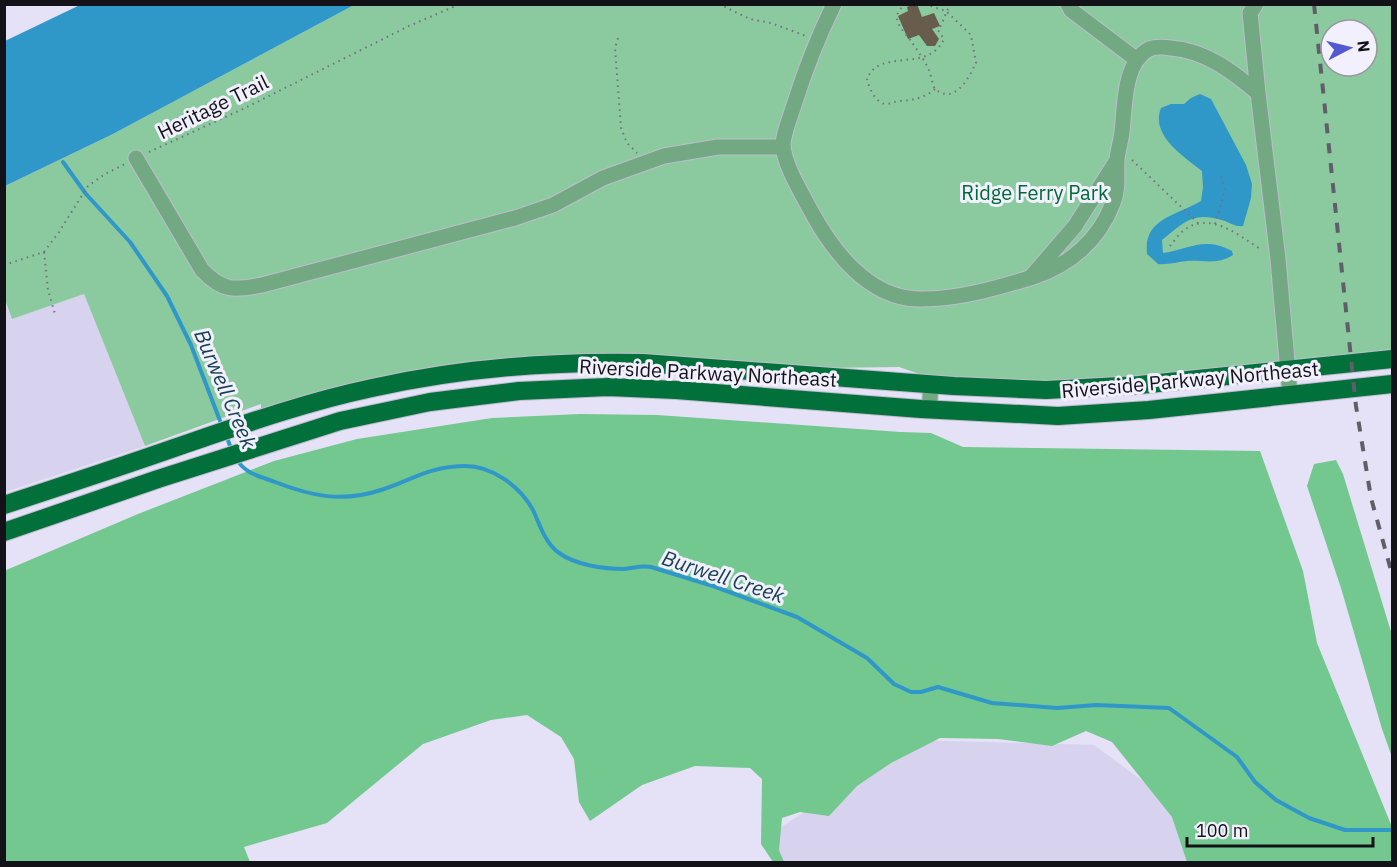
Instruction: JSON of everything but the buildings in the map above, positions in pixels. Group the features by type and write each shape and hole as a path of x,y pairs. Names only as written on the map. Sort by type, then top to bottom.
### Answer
{"main road":[{"name":"Riverside Parkway Northeast","path":"4,505 266,416 373,388 438,375 529,365 596,362 643,363 1015,390 1093,389 1392,359"},
{"name":"Riverside Parkway Northeast","path":"4,531 339,421 429,402 508,392 608,387 676,390 929,410 1058,416 1149,410 1392,384"}],"lane":[{"path":"834,4 817,40 784,135 783,147 802,195 819,225 852,268 874,286 893,294 916,299 973,292 1031,277 1061,265 1076,256 1090,242 1113,204 1118,188 1118,154 1130,79 1137,60 1152,48 1198,53 1221,64 1258,93"},
{"path":"1068,4 1071,10 1137,60"},
{"path":"1249,7 1278,259 1290,395"},
{"path":"136,158 202,270 222,286 234,289 262,285 515,218 553,205 603,178 648,161 688,151 717,147 783,147"},
{"path":"1031,277 1075,226 1118,154"},
{"path":"929,410 931,385"}],"path":[{"name":"Heritage Trail","path":"44,252 60,232 88,186 105,174 460,4"},
{"path":"719,4 750,19 771,23 817,40"},
{"path":"905,5 898,16 899,28 927,66 935,88 946,94 956,92 964,84 976,63 971,35 946,11 924,4"},
{"path":"935,88 924,97 887,104 877,100 867,79 874,69 888,62 919,60 939,49 944,39 938,30 951,4"},
{"path":"618,38 615,48 621,128 631,148 648,161"},
{"path":"1118,154 1199,224"},
{"path":"1215,225 1225,189 1221,176"},
{"path":"1170,246 1185,229 1199,224 1215,225 1236,232 1278,259"},
{"path":"4,265 44,252 45,277 55,314"}],"shaded area":[{"path":"84,294 145,446 5,492 4,300 12,319"},
{"path":"914,740 1094,745 1178,807 1190,862 773,862 777,830"}],"green space":[{"name":"Ridge Ferry Park","path":"354,5 1392,5 1392,351 1088,381 928,377 899,367 820,368 632,355 261,410 261,404 145,446 84,294 12,319 5,300 5,186 113,134"},
{"path":"580,414 657,415 931,433 963,447 1260,451 1303,571 1317,643 1392,827 1392,862 1187,862 1172,817 1112,742 1086,731 1052,746 998,739 940,738 891,763 857,786 829,816 800,812 782,818 779,850 784,862 773,862 761,844 762,779 750,768 695,766 642,785 590,821 579,802 574,759 561,737 527,715 491,720 423,744 327,823 244,847 250,862 5,862 4,571 138,514 274,461 357,439 492,418"},
{"path":"1336,460 1343,474 1392,635 1392,757 1341,588 1307,486 1314,464"}],"water":[{"path":"82,4 354,5 113,134 5,186 5,41"},
{"path":"1200,94 1211,99 1246,165 1252,184 1251,198 1243,226 1236,226 1214,218 1198,217 1184,223 1162,240 1163,253 1197,245 1213,244 1232,251 1233,255 1216,261 1158,264 1147,254 1150,233 1163,220 1201,201 1203,187 1202,171 1178,152 1164,136 1159,118 1161,108 1171,104 1184,104"}],"waterway":[{"name":"Burwell Creek","path":"63,162 86,194 130,242 167,296 191,345 222,426"},
{"name":"Burwell Creek","path":"226,435 232,451"},
{"name":"Burwell Creek","path":"237,460 249,472 288,487 314,494 340,497 367,494 440,469 463,466 484,469 504,479 521,493 533,510 550,544 559,553 573,561 607,568 651,567 713,586 797,617 867,658 894,684 911,692 921,692 938,687 992,703 1057,708 1096,705 1169,708 1237,757 1255,782 1276,800 1309,818 1345,830 1392,830"}],"railway":[{"path":"1314,4 1356,406 1371,498 1392,574"}]}
